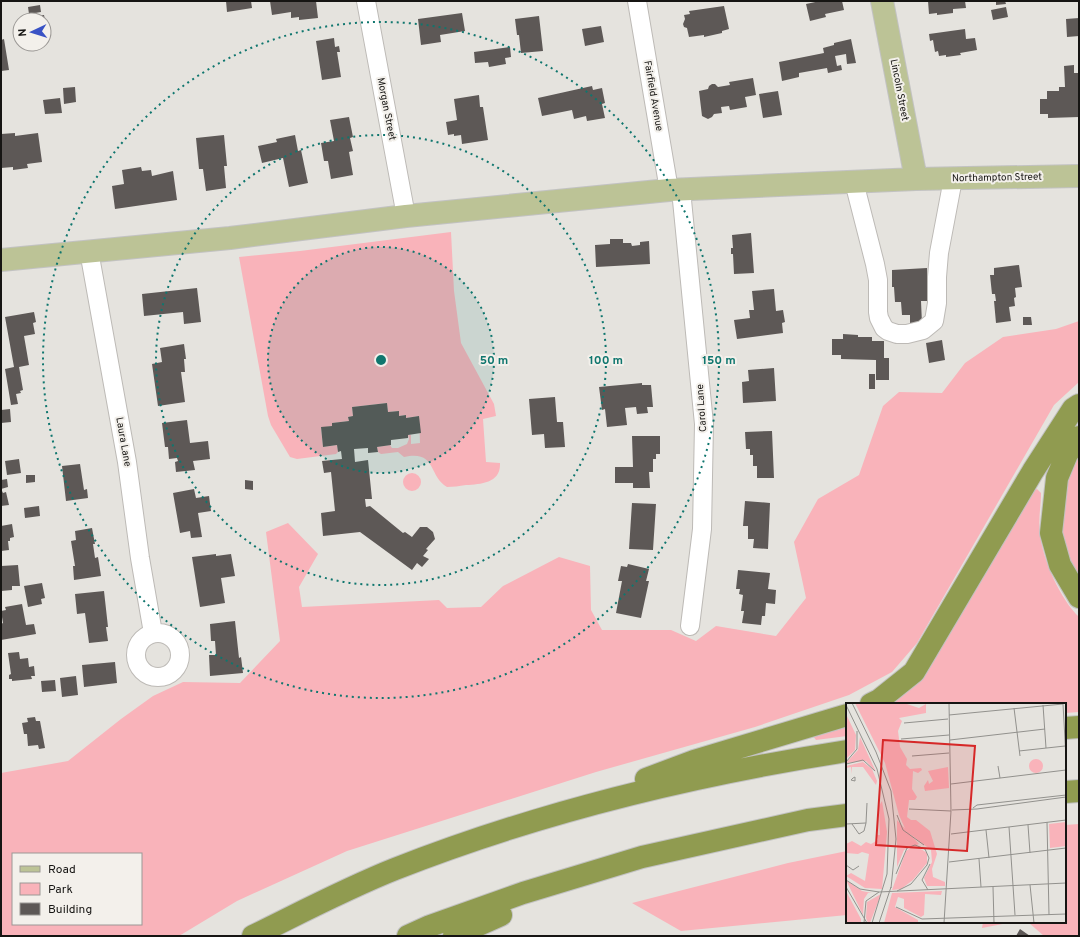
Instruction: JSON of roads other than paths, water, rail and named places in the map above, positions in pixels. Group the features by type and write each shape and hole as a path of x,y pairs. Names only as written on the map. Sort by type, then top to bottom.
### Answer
{"highway":[{"path":"874,703 914,672 1032,471 1073,409 1079,405"},
{"path":"1079,437 1067,454 1056,478 1051,533 1060,565 1079,596"},
{"path":"254,936 306,910 395,870 694,761 846,715"},
{"path":"1066,728 1079,727"},
{"path":"521,824 656,788 787,760 846,751"},
{"path":"1066,792 1079,791"},
{"path":"408,936 430,926 523,893 642,857 808,820 846,815"},
{"path":"454,936 499,915 642,857"}],"main road":[{"name":"Lincoln Street","path":"882,1 916,179"},
{"name":"Northampton Street","path":"1,260 230,238 406,216 675,190 916,179 1079,176"}],"street":[{"name":"Morgan Street","path":"366,1 406,216"},
{"name":"Fairfield Avenue","path":"637,1 675,190"},
{"path":"854,182 876,269 878,280 879,318 884,328 888,331 897,334 907,334 923,330 934,321 937,303 939,253 953,178"},
{"name":"Carol Lane","path":"675,190 704,424 702,529 690,626"},
{"name":"Laura Lane","path":"89,252 127,462 140,558 153,632"}]}
